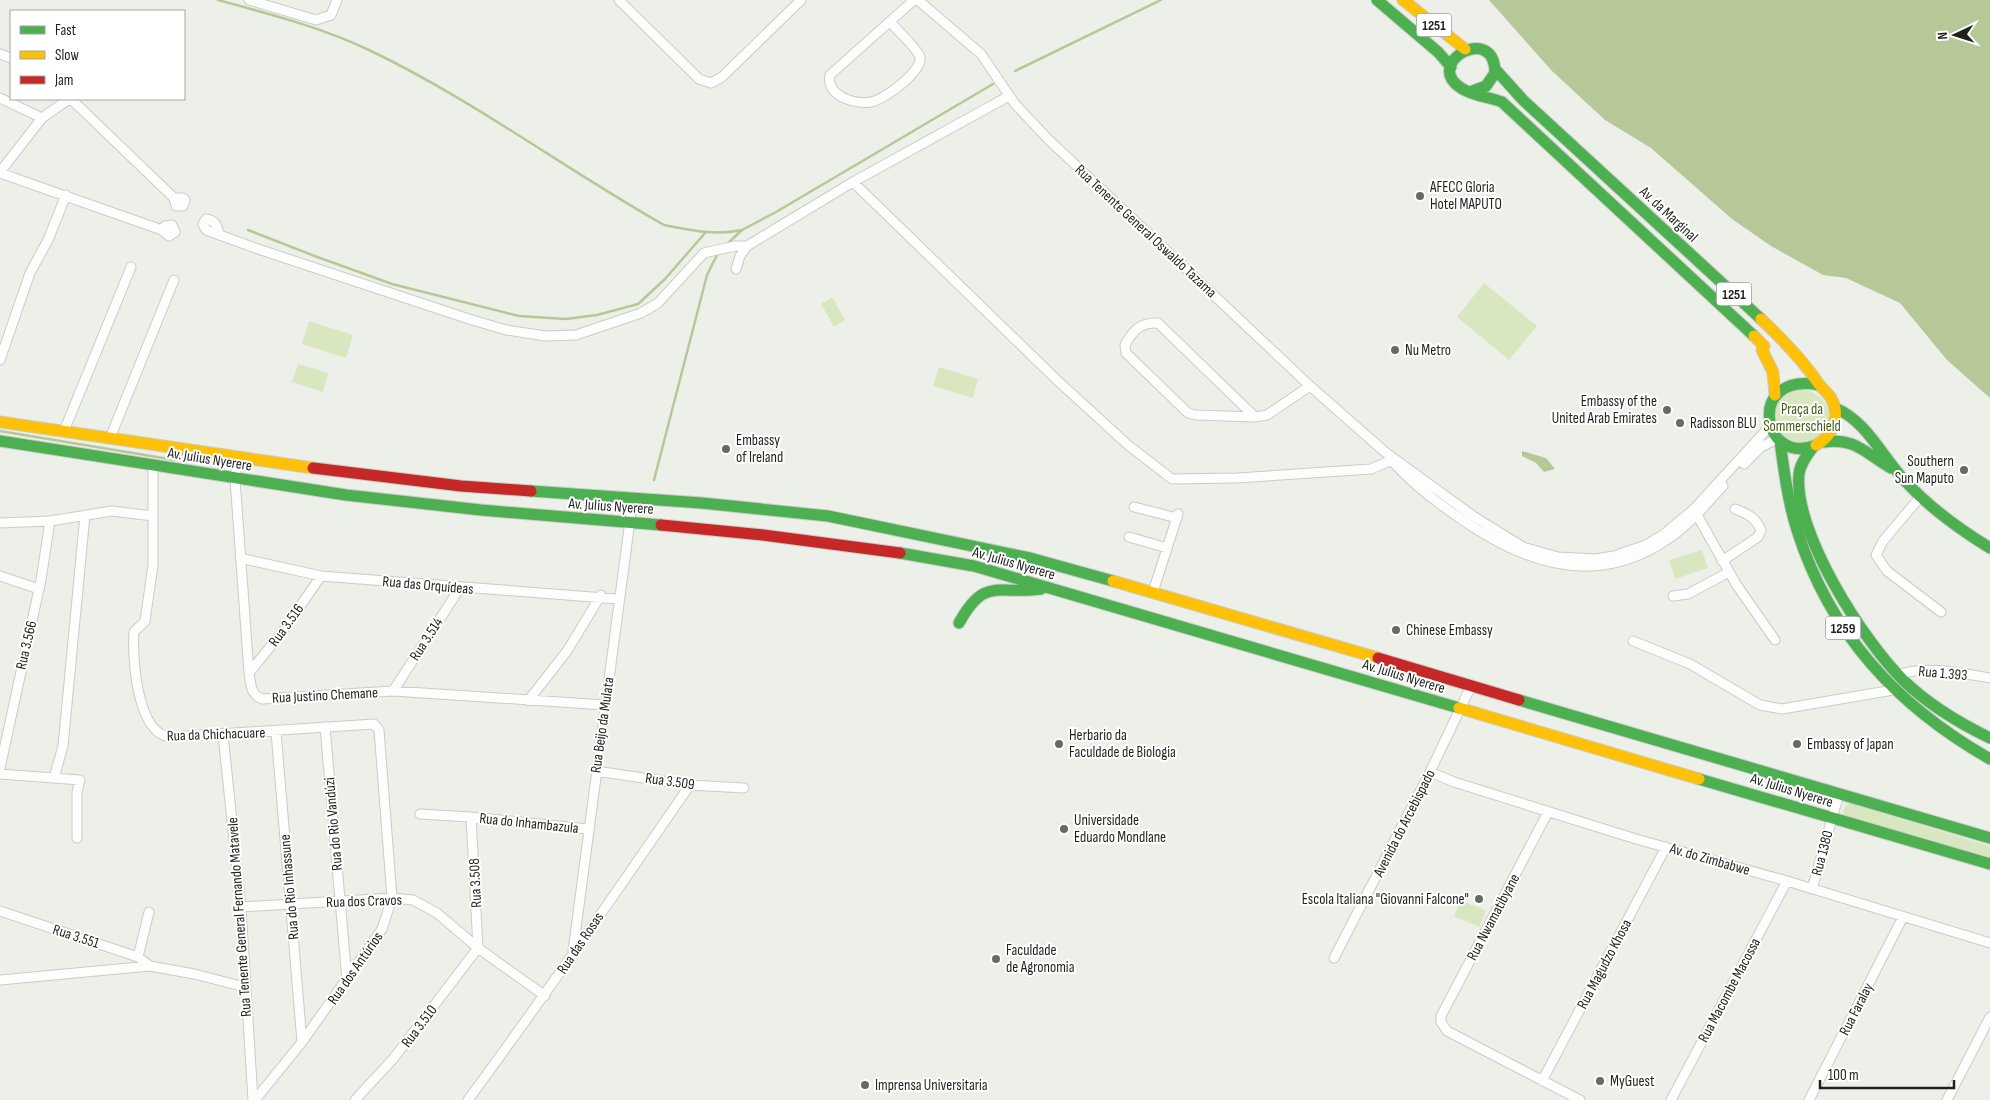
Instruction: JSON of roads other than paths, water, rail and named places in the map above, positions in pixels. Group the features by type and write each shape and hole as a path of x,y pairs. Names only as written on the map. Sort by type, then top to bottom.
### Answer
{"main road":[{"name":"Av. da Marginal","path":"1376,0 1438,52 1450,67 1456,85 1470,92 1491,96 1502,102 1629,218 1764,346 1762,350 1772,364 1776,382 1775,395 1769,410 1770,426"},
{"name":"Av. da Marginal","path":"1403,0 1465,49 1479,48 1485,51 1490,56 1495,69 1523,100 1806,364 1835,408 1848,414 1895,471 1963,532 1990,548"},
{"name":"1251","path":"1450,67 1455,56 1465,49"},
{"path":"1470,92 1484,88 1494,76 1495,69"},
{"path":"1775,395 1791,384 1800,382 1819,385"},
{"path":"1835,408 1834,426 1801,466 1799,477 1806,520 1840,594 1879,653 1897,675 1940,709 1970,729 1990,738"},
{"name":"Av. Julius Nyerere","path":"0,422 407,480 702,503 828,516 958,542 1030,558 1153,592 1990,838"},
{"path":"1770,426 1778,440 1795,449 1804,450 1818,444 1839,440 1861,446 1882,464 1895,471"},
{"name":"1259","path":"1778,440 1797,530 1812,572 1832,610 1856,647 1892,690 1926,719 1961,744 1990,759"},
{"name":"Av. Julius Nyerere","path":"0,441 236,479 408,503 628,523 698,526 916,555 974,566 1461,709 1571,739 1990,864"},
{"path":"959,623 974,597 984,591 993,588 1035,590 1049,588"}],"street":[{"path":"249,0 316,20 330,14 337,0"},
{"path":"619,0 699,79 711,82 722,77 801,0"},
{"path":"890,22 919,55 919,68 884,97 870,102 834,93 830,86 830,75 914,0"},
{"name":"Rua Tenente General Oswaldo Tazama","path":"918,0 981,54 990,64 1009,96 1048,139 1310,386 1385,452 1473,516 1523,547 1558,557 1596,559 1614,556 1646,545 1663,535 1694,509 1770,426"},
{"path":"736,269 740,256 747,246 853,182 1009,96"},
{"path":"0,98 42,118"},
{"path":"69,100 42,118 0,172 162,230"},
{"path":"71,100 174,198"},
{"path":"866,175 864,188 869,200"},
{"path":"853,182 869,200 1058,381 1128,445 1172,478 1237,478 1371,469 1392,460"},
{"path":"0,360 30,273 48,240 66,195"},
{"path":"220,235 469,319 506,330 544,336 576,334 642,313 658,303 704,253 735,246 747,246"},
{"path":"64,431 131,267"},
{"path":"110,438 174,280"},
{"path":"1255,417 1158,323 1149,322 1138,327 1124,345 1126,353 1188,413 1213,417 1255,417 1267,416 1284,406 1310,386"},
{"name":"Rua Tenente General Oswaldo Tazama","path":"1385,452 1422,489 1482,534 1519,554 1558,564 1595,565 1629,559 1665,541 1696,515 1756,452 1778,440"},
{"name":"Rua Justino Chemane","path":"238,457 236,479 240,558 249,673 252,691 262,699 393,691 605,705"},
{"name":"Rua da Chichacuare","path":"154,465 153,564 145,621 134,632 132,652 141,701 156,732 161,736 223,735 374,724"},
{"path":"1921,496 1880,545 1876,555 1887,571 1941,612"},
{"name":"Rua Beijo da Mulata","path":"573,951 618,598 633,498"},
{"path":"1134,507 1177,516 1153,592"},
{"path":"1722,562 1758,537 1761,530 1757,520 1751,515 1735,509"},
{"path":"0,523 50,521 112,511 153,516"},
{"path":"54,778 63,746 85,515"},
{"path":"1696,515 1722,562 1775,640"},
{"name":"Rua 3.566","path":"0,768 39,589 50,521"},
{"path":"1129,537 1167,548"},
{"name":"Rua das Orquídeas","path":"240,558 321,576 460,588 618,598"},
{"path":"1673,596 1688,594 1729,572"},
{"path":"0,576 39,589"},
{"name":"Rua 3.516","path":"249,673 283,631 321,576"},
{"name":"Rua 3.514","path":"393,691 460,588"},
{"path":"528,701 567,651 601,596"},
{"path":"1632,641 1690,664 1771,709 1782,709 1892,690"},
{"name":"Rua 1.393","path":"1897,675 1913,669 1925,669 1990,678"},
{"name":"Avenida do Arcebispado","path":"1334,958 1472,686"},
{"name":"Rua dos Antúrios","path":"254,1100 302,1042 382,929 392,898 379,730 374,724"},
{"name":"Rua do Rio Vandúzi","path":"325,727 347,980"},
{"name":"Rua do Rio Inhassune","path":"276,732 302,1042"},
{"name":"Rua Tenente General Fernando Matavele","path":"223,735 241,908 254,1100"},
{"name":"Rua 3.509","path":"596,771 690,785 744,788"},
{"name":"Av. do Zimbabwe","path":"1430,772 1454,782 1548,812 1787,880 1903,917 1990,942"},
{"path":"0,774 80,780 77,792 77,838"},
{"name":"Rua das Rosas","path":"468,1100 545,996 573,951 690,785"},
{"name":"Rua 1380","path":"1812,889 1839,794"},
{"name":"Rua Nwamatibyane","path":"1542,1081 1447,1031 1441,1022 1441,1016 1548,812"},
{"name":"Rua do Inhambazula","path":"420,814 471,817 588,829"},
{"name":"Rua 3.508","path":"471,817 478,948"},
{"name":"Rua Magudzo Khosa","path":"1542,1081 1666,847"},
{"name":"Rua Macombe Macossa","path":"1671,1100 1787,880"},
{"name":"Rua dos Cravos","path":"241,908 392,898 413,900 437,913 478,948 545,996"},
{"name":"Rua 3.551","path":"0,911 138,957 150,966"},
{"path":"138,957 149,912"},
{"name":"Rua Faralay","path":"1809,1100 1903,917"},
{"name":"Rua 3.510","path":"355,1100 393,1059 478,948"},
{"path":"0,980 150,966 194,974 245,987"},
{"path":"1947,1100 1990,1017"},
{"path":"1542,1081 1580,1100"}],"waterway":[{"path":"218,0 314,28 351,42 407,69 482,112 664,225 713,232 742,230"},
{"path":"1015,71 1161,0"},
{"path":"727,244 742,230 776,212 993,84"},
{"path":"248,230 392,284 519,316 566,319 597,315 638,304 665,279 705,233"},
{"path":"654,480 707,275 718,253"},
{"path":"0,431 175,460"}],"place":[{"name":"AFECC Gloria Hotel MAPUTO","path":"1420,196"},
{"name":"Nu Metro","path":"1395,350"},
{"name":"Embassy of the United Arab Emirates","path":"1667,410"},
{"name":"Radisson BLU","path":"1680,423"},
{"name":"Embassy of Ireland","path":"726,449"},
{"name":"Southern Sun Maputo","path":"1964,470"},
{"name":"Chinese Embassy","path":"1396,630"},
{"name":"Herbario da Faculdade de Biologia","path":"1059,744"},
{"name":"Embassy of Japan","path":"1797,744"},
{"name":"Universidade Eduardo Mondlane","path":"1064,829"},
{"name":"Escola Italiana \"Giovanni Falcone\"","path":"1479,899"},
{"name":"Faculdade de Agronomia","path":"996,959"},
{"name":"MyGuest","path":"1600,1081"},
{"name":"Imprensa Universitaria","path":"865,1085"}],"park label":[{"name":"Praça da Sommerschield","path":"1802,418"}]}
